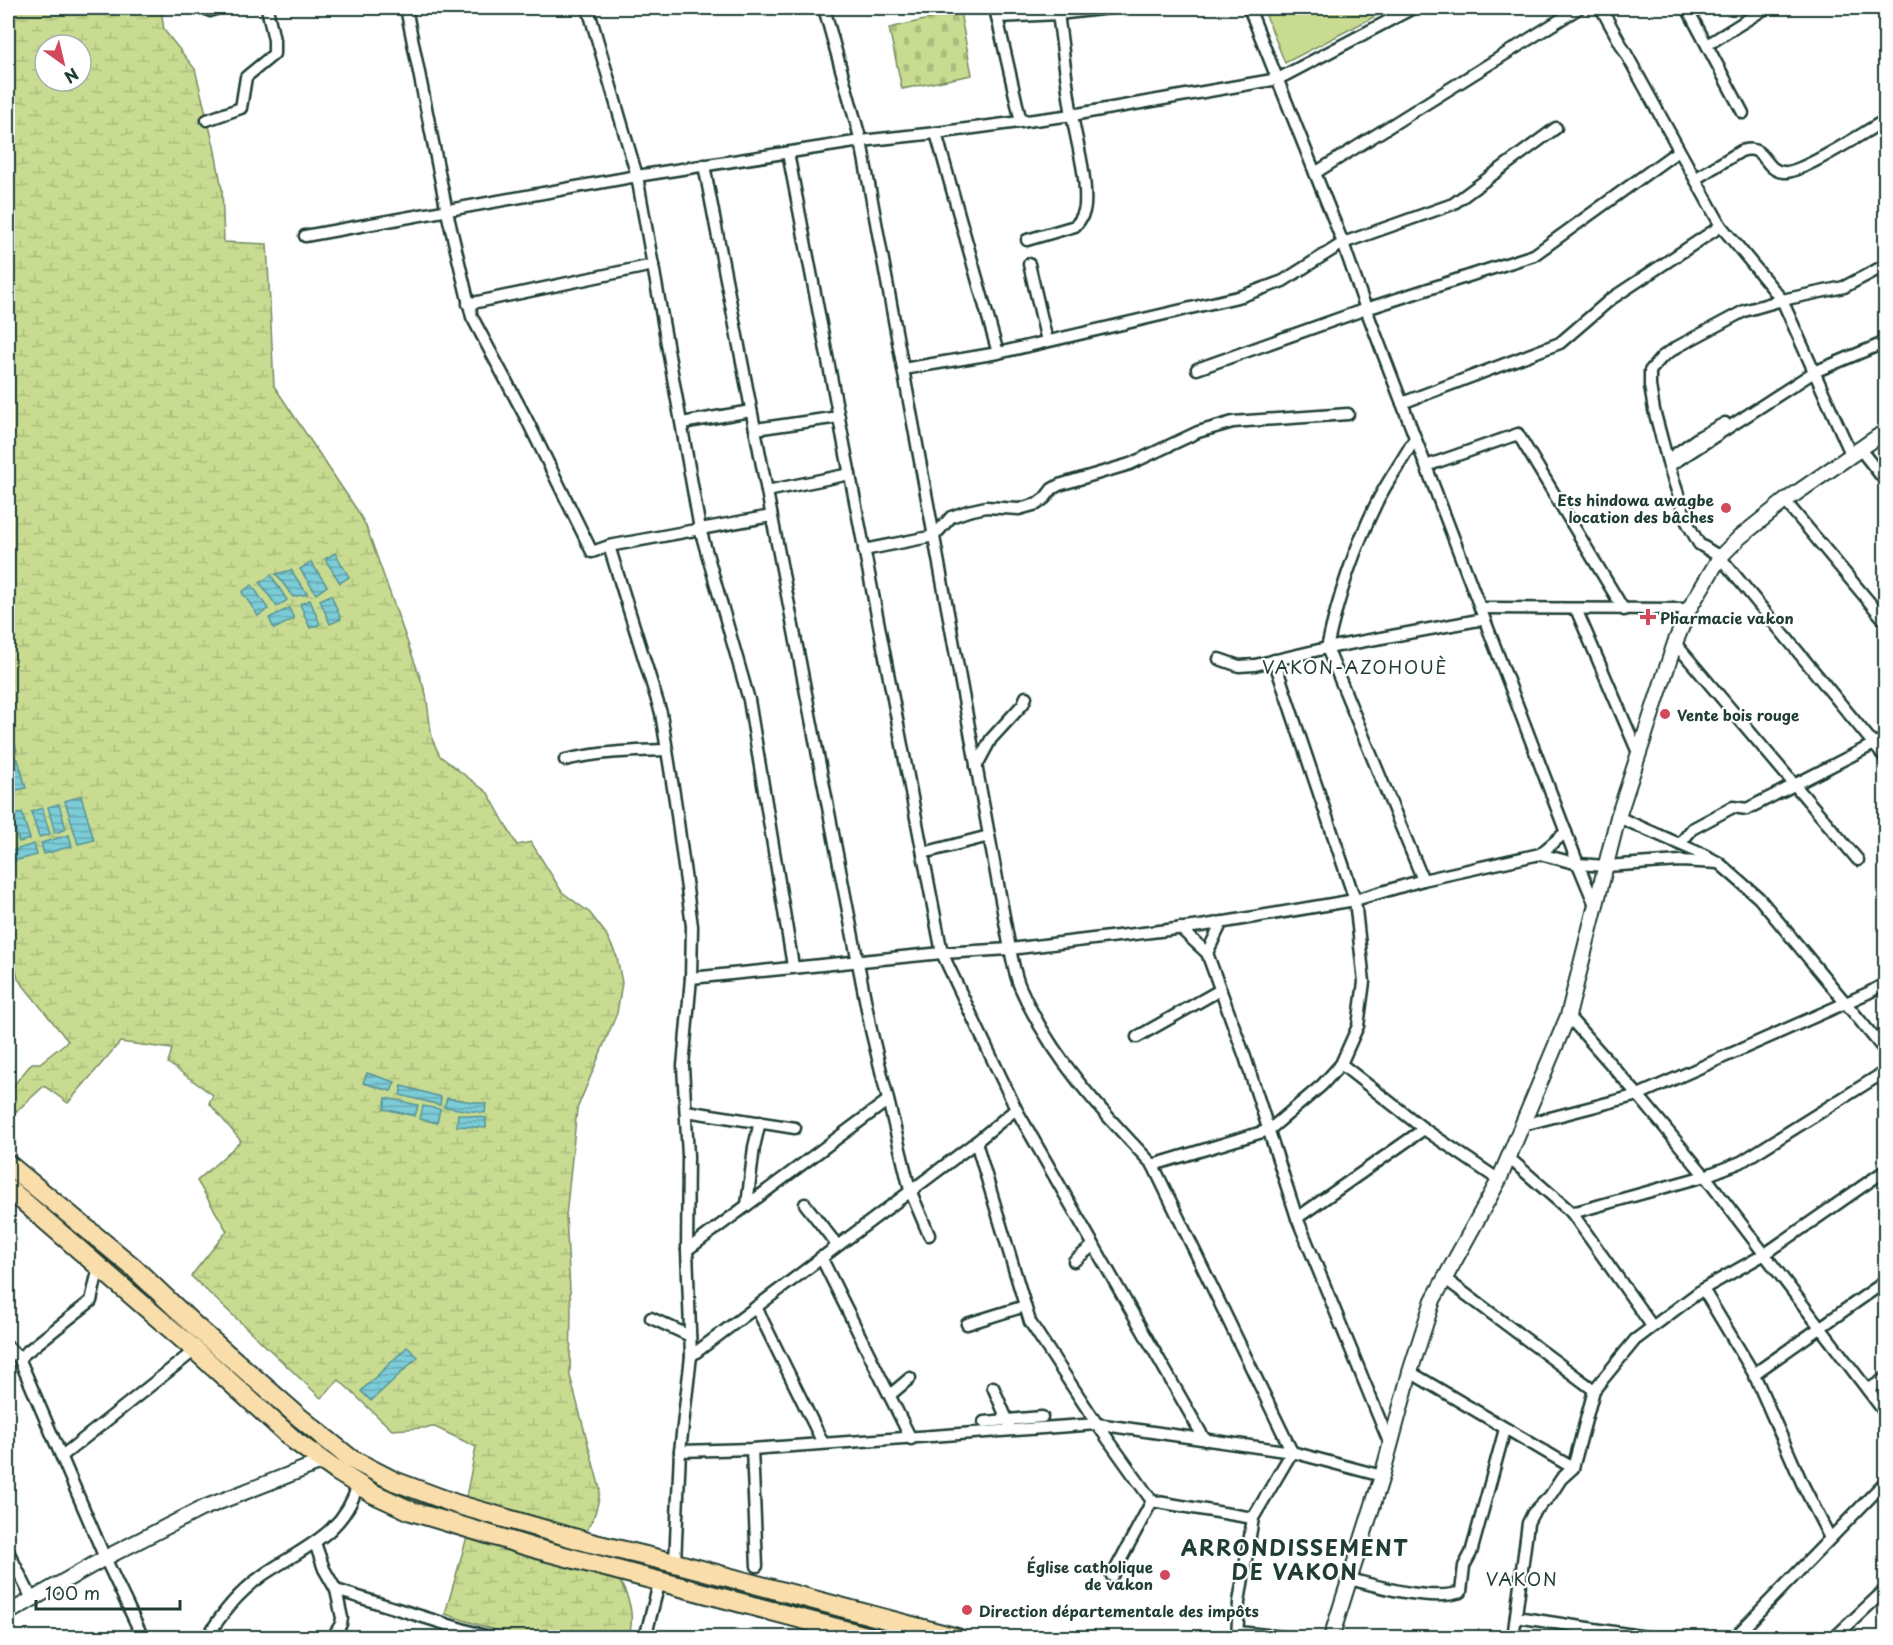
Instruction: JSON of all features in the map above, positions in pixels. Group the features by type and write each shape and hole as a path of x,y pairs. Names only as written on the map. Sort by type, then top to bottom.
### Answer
{"highway":[{"path":"8,1164 133,1267 237,1363 351,1459 394,1481 456,1504 591,1543 957,1638"},
{"path":"8,1188 195,1350 295,1441 358,1484 411,1511 537,1549 874,1638"}],"main road":[{"path":"1331,1638 1391,1447 1410,1372 1433,1300 1499,1180 1568,1016 1618,817 1675,643 1689,609 1720,558 1740,537 1785,501 1886,431"},
{"path":"8,1613 105,1558 201,1509 324,1461"}],"street":[{"path":"207,120 241,108 246,77 274,54 274,40 267,8"},
{"path":"406,8 447,212 472,317 526,418 592,552 609,546 771,516"},
{"path":"588,8 637,176 700,529 750,700 793,966"},
{"path":"824,8 861,141 976,768 1019,987 1037,1022 1068,1068 1117,1128 1153,1165 1292,1452"},
{"path":"1021,122 996,12 1058,14 1110,8"},
{"path":"1249,8 1343,243 1415,438 1595,905"},
{"path":"305,236 704,165 861,141 936,134 1072,115 1278,79 1413,8"},
{"path":"1315,173 1580,8"},
{"path":"1601,8 1721,226 1782,300 1813,370 1856,452 1886,482"},
{"path":"1687,8 1743,113"},
{"path":"1707,45 1766,8"},
{"path":"1028,240 1076,226 1085,208 1085,186 1072,115 1058,14"},
{"path":"1695,179 1741,151 1749,149 1755,150 1775,170 1787,173 1822,157 1886,120"},
{"path":"903,369 998,353 1242,296 1283,281 1343,243 1453,204 1556,128"},
{"path":"936,134 998,353"},
{"path":"1197,369 1366,309 1534,255 1678,151"},
{"path":"788,153 942,952 1016,1109 1205,1440"},
{"path":"704,165 857,960 887,1101 910,1190 929,1236"},
{"path":"1402,403 1560,343 1611,299 1721,226"},
{"path":"1029,264 1047,341"},
{"path":"468,304 653,265"},
{"path":"1886,265 1844,287 1782,300 1744,311 1677,347 1662,357 1650,371 1654,410 1668,463 1692,534 1699,544 1720,558 1886,759"},
{"path":"1668,463 1813,370 1886,342"},
{"path":"682,423 751,411"},
{"path":"864,550 934,536 951,517 986,507 1019,509 1037,504 1059,485 1130,464 1198,432 1233,422 1348,414"},
{"path":"755,429 839,417"},
{"path":"1426,466 1518,434 1624,610"},
{"path":"1415,438 1378,501 1349,568 1336,608 1327,648 1423,880"},
{"path":"766,491 850,474"},
{"path":"1785,501 1886,622"},
{"path":"609,546 661,713 692,926 691,978 683,1066 688,1156 687,1250 691,1356 680,1451 675,1563"},
{"path":"1480,608 1689,609"},
{"path":"1576,609 1639,755"},
{"path":"1219,659 1239,666 1484,619"},
{"path":"1675,643 1858,860"},
{"path":"1153,1165 1269,1130 1322,1085 1341,1064 1358,1026 1364,982 1355,900 1274,660"},
{"path":"976,768 991,739 1023,704 1026,697"},
{"path":"1680,844 1692,829 1733,807 1747,809 1886,738"},
{"path":"565,760 624,751 667,750"},
{"path":"1618,817 1719,863 1759,898 1886,1052"},
{"path":"1540,854 1566,832"},
{"path":"923,853 989,836"},
{"path":"691,978 942,952 1010,949 1222,922 1355,900 1423,880 1540,854 1578,864 1606,866 1680,861 1719,863"},
{"path":"1207,953 1222,922"},
{"path":"1180,928 1207,953 1297,1218 1391,1447"},
{"path":"1523,1125 1638,1095 1886,983"},
{"path":"1137,1036 1220,990"},
{"path":"1568,1016 1705,1176 1886,1414"},
{"path":"1341,1064 1424,1129 1499,1180"},
{"path":"1572,1213 1705,1176 1741,1162 1886,1071"},
{"path":"687,1250 887,1101"},
{"path":"691,1356 976,1142 1016,1109"},
{"path":"686,1111 795,1128"},
{"path":"747,1205 754,1147 760,1122"},
{"path":"1297,1218 1424,1129"},
{"path":"976,1142 1030,1322 1097,1424 1152,1501 1252,1518"},
{"path":"1509,1158 1572,1213 1652,1326"},
{"path":"1513,1638 1528,1523 1533,1513 1573,1468 1594,1390 1635,1340 1652,1326 1703,1289 1765,1254 1886,1170"},
{"path":"805,1204 837,1245"},
{"path":"1074,1261 1094,1245"},
{"path":"821,1257 911,1439"},
{"path":"99,1266 91,1301 11,1352 62,1456 105,1558 143,1638"},
{"path":"1444,1278 1594,1390"},
{"path":"1754,1374 1886,1281"},
{"path":"1703,1289 1754,1374 1802,1483 1830,1538"},
{"path":"756,1306 823,1443"},
{"path":"967,1324 1025,1306"},
{"path":"651,1318 690,1336"},
{"path":"62,1456 195,1350"},
{"path":"1410,1372 1573,1468"},
{"path":"890,1395 910,1378"},
{"path":"1868,1390 1886,1378"},
{"path":"993,1387 1010,1425"},
{"path":"680,1451 911,1439 1010,1425 1042,1417"},
{"path":"984,1422 1010,1425 1097,1424 1292,1452 1382,1476"},
{"path":"1350,1579 1407,1593 1451,1595 1461,1592 1464,1566 1471,1553 1505,1429"},
{"path":"752,1449 757,1566"},
{"path":"1292,1452 1252,1518 1239,1602 1237,1635 1294,1638"},
{"path":"1734,1638 1886,1481"},
{"path":"207,1638 228,1605 242,1592 315,1543 346,1513 358,1484"},
{"path":"1112,1576 1152,1501"},
{"path":"315,1543 324,1569 336,1590 342,1617 341,1624 332,1638"},
{"path":"8,1551 32,1599"},
{"path":"645,1638 660,1581"},
{"path":"1834,1638 1844,1634 1886,1589"},
{"path":"336,1590 491,1638"},
{"path":"1516,1617 1653,1638"}],"green space":[{"path":"8,8 161,8 164,30 195,69 222,189 224,242 267,244 274,386 366,526 426,694 432,739 440,756 488,793 517,845 531,842 562,892 590,913 606,934 617,957 622,983 617,1013 577,1109 566,1216 571,1309 570,1376 600,1489 594,1517 579,1541 463,1512 476,1447 435,1427 392,1430 339,1380 321,1398 191,1276 227,1231 197,1181 241,1141 209,1103 213,1095 168,1063 172,1049 120,1042 68,1103 44,1086 8,1119 8,1092 32,1063 40,1063 68,1041 18,979 8,931"},
{"path":"1263,8 1391,8 1285,63"},
{"path":"960,12 972,75 902,89 889,28"},
{"path":"467,1537 617,1577 630,1606 631,1622 628,1637 514,1637 445,1614"}],"water":[{"path":"335,553 349,577 340,583 325,559"},
{"path":"311,562 327,586 316,594 300,569"},
{"path":"291,570 307,594 293,597 276,574"},
{"path":"271,575 287,600 277,607 260,583"},
{"path":"252,585 268,609 258,616 242,592"},
{"path":"331,595 341,619 330,624 320,600"},
{"path":"310,600 320,624 310,628 300,604"},
{"path":"289,608 294,619 274,629 269,618"},
{"path":"8,725 17,751 8,754"},
{"path":"18,759 26,788 13,791 8,762"},
{"path":"81,796 94,840 78,844 65,801"},
{"path":"59,804 66,829 55,833 48,807"},
{"path":"42,808 50,834 39,837 31,812"},
{"path":"22,813 30,839 19,842 11,816"},
{"path":"69,835 72,846 44,854 41,843"},
{"path":"34,844 37,855 10,862 8,852"},
{"path":"367,1073 395,1082 391,1091 363,1083"},
{"path":"402,1086 441,1097 440,1105 400,1095"},
{"path":"386,1098 418,1105 415,1116 384,1109"},
{"path":"447,1098 486,1104 485,1113 444,1107"},
{"path":"423,1106 440,1109 437,1123 420,1119"},
{"path":"458,1114 486,1118 486,1128 457,1126"},
{"path":"407,1347 418,1357 371,1401 361,1391"}],"place":[{"name":"Ets hindowa awagbe location des bâches","path":"1726,508"},
{"name":"Pharmacie vakon","path":"1648,617"},
{"name":"Vente bois rouge","path":"1665,714"},
{"name":"Église catholique de vakon","path":"1165,1575"},
{"name":"Direction départementale des impôts","path":"967,1610"}],"district":[{"name":"VAKON-AZOHOUÈ","path":"1355,666"},
{"name":"ARRONDISSEMENT DE VAKON","path":"1295,1559"},
{"name":"VAKON","path":"1522,1578"}]}
